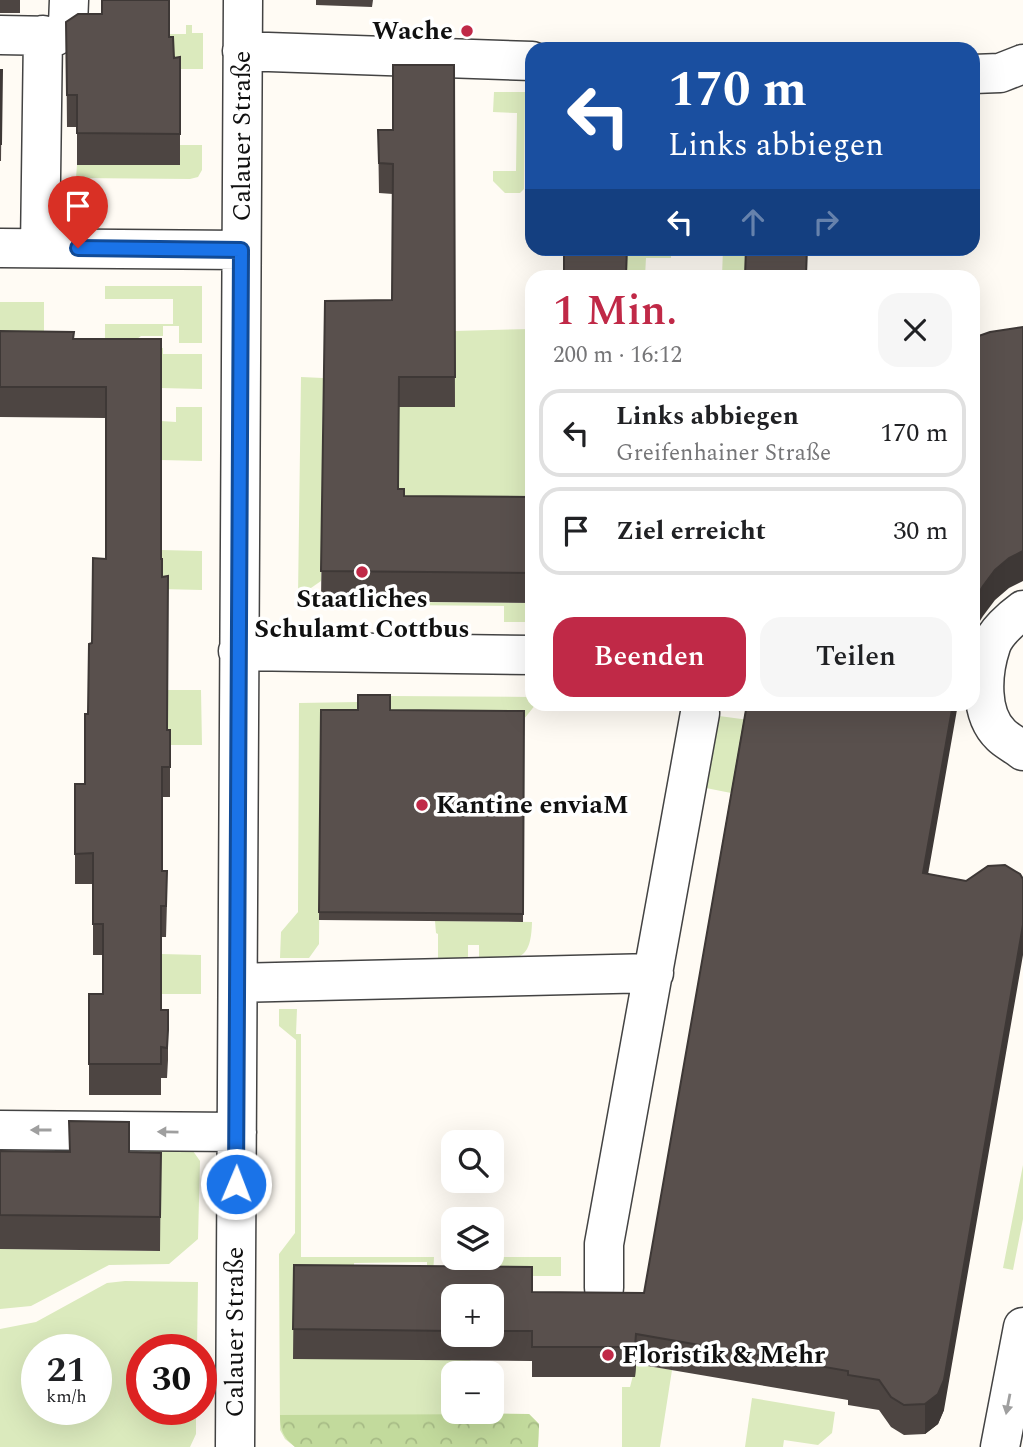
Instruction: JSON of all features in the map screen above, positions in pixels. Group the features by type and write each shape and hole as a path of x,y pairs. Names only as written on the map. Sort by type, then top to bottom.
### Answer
{"street":[{"path":"0,36 56,36 68,25 69,0"},
{"name":"Calauer Straße","path":"235,1447 243,0"},
{"path":"40,248 43,36"},
{"path":"242,51 525,61"},
{"path":"980,74 1000,73 1023,64"},
{"path":"0,247 241,250"},
{"path":"980,683 991,644 1023,610"},
{"path":"238,651 525,655"},
{"path":"980,694 999,733 1023,751"},
{"path":"604,1288 604,1244 700,713"},
{"path":"238,983 654,973"},
{"path":"0,1130 237,1132"},
{"path":"1000,1447 1023,1326"}],"green space":[{"path":"186,25 192,25 192,33 203,33 203,69 165,69 170,34 186,34"},
{"path":"494,92 525,92 524,189 520,193 505,193 493,181 493,171 516,171 517,113 493,112"},
{"path":"180,145 202,145 202,170 198,177 76,178 77,165 180,165"},
{"path":"627,256 671,256 646,258 645,270 627,270"},
{"path":"723,256 746,256 746,270 722,270"},
{"path":"105,286 202,286 202,343 179,343 179,326 163,326 163,336 141,336 123,349 105,349 105,324 173,324 173,299 105,299"},
{"path":"0,302 44,302 44,338 0,338"},
{"path":"525,329 525,528 398,519 399,407 454,331"},
{"path":"141,348 163,348 163,354 202,354 202,389 161,388 161,370"},
{"path":"301,377 323,378 321,581 298,597"},
{"path":"176,407 202,407 202,461 161,460 161,421 176,422"},
{"path":"161,550 202,551 202,590 161,589"},
{"path":"398,602 525,603 525,622 504,622 504,606 399,605"},
{"path":"162,690 201,690 202,745 162,745"},
{"path":"391,696 525,697 525,711 530,711 524,719 390,718"},
{"path":"358,702 358,718 321,718 319,944 309,958 280,958 281,932 298,912 299,703"},
{"path":"719,716 749,720 736,794 706,788"},
{"path":"435,921 532,922 531,936 524,953 511,958 479,958 479,945 468,945 468,958 438,958"},
{"path":"161,954 201,955 201,994 161,994"},
{"path":"279,1009 297,1009 296,1034 301,1034 301,1257 434,1257 433,1277 427,1276 427,1262 354,1263 354,1277 441,1339 441,1347 452,1347 471,1361 441,1361 441,1424 504,1424 504,1413 529,1414 539,1424 538,1447 295,1447 285,1439 280,1430 279,1254 295,1233 296,1040 279,1026"},
{"path":"149,1150 193,1151 200,1161 198,1239 169,1264 109,1265 31,1306 0,1309 0,1249 159,1251 161,1188 148,1187"},
{"path":"1023,1165 1023,1219 1013,1270 1003,1268"},
{"path":"504,1257 561,1257 561,1276 452,1276 449,1270 504,1270"},
{"path":"198,1282 197,1334 126,1334 126,1425 196,1425 196,1434 190,1447 0,1447 0,1329 36,1322 107,1283"},
{"path":"636,1364 672,1370 660,1447 622,1447 622,1387 630,1387"},
{"path":"752,1398 835,1412 832,1433 818,1445 784,1440 783,1447 745,1447"},
{"path":"441,1414 441,1424 504,1424 504,1414 529,1414 539,1424 538,1447 295,1447 283,1433 280,1415"}],"building":[{"path":"102,0 169,0 169,37 173,37 174,58 180,57 180,134 77,133 77,95 67,95 66,22 78,14 102,14"},
{"path":"393,65 454,65 455,377 399,377 398,489 404,489 404,496 525,497 525,573 321,571 325,301 392,300 393,164 379,163 378,130 393,130"},
{"path":"2,70 1,144 0,144"},
{"path":"564,256 627,256 626,270 564,270"},
{"path":"746,256 807,256 806,270 745,270"},
{"path":"1023,327 1023,551 995,570 980,591 980,336"},
{"path":"0,331 74,332 73,339 161,339 161,559 162,577 168,576 167,730 170,730 170,767 162,767 162,871 167,871 166,906 161,906 161,1010 168,1010 168,1030 167,1048 161,1047 161,1064 89,1064 89,994 103,994 103,924 93,924 93,853 75,854 75,784 85,784 85,714 88,714 89,644 92,643 93,558 106,559 106,387 0,387"},
{"name":"Kantine enviaM","path":"358,695 390,695 390,710 524,711 523,914 319,912 321,710 358,710"},
{"path":"746,711 952,711 923,873 966,881 988,866 1005,865 1020,874 1023,879 1023,925 944,1380 938,1394 925,1404 904,1405 891,1397 879,1380 848,1375 848,1371 636,1334 635,1347 532,1347 532,1331 504,1331 504,1284 441,1284 441,1331 293,1329 294,1265 441,1266 441,1270 532,1267 532,1292 644,1293"},
{"path":"69,1121 129,1122 129,1152 161,1153 160,1217 0,1215 0,1151 70,1152"}],"place":[{"name":"Wache","path":"467,31"},
{"name":"Staatliches Schulamt Cottbus","path":"362,572"},
{"name":"Kantine enviaM","path":"422,805"},
{"name":"Floristik & Mehr","path":"608,1355"}],"route":[{"path":"78,248 241,250 236,1184"}]}
